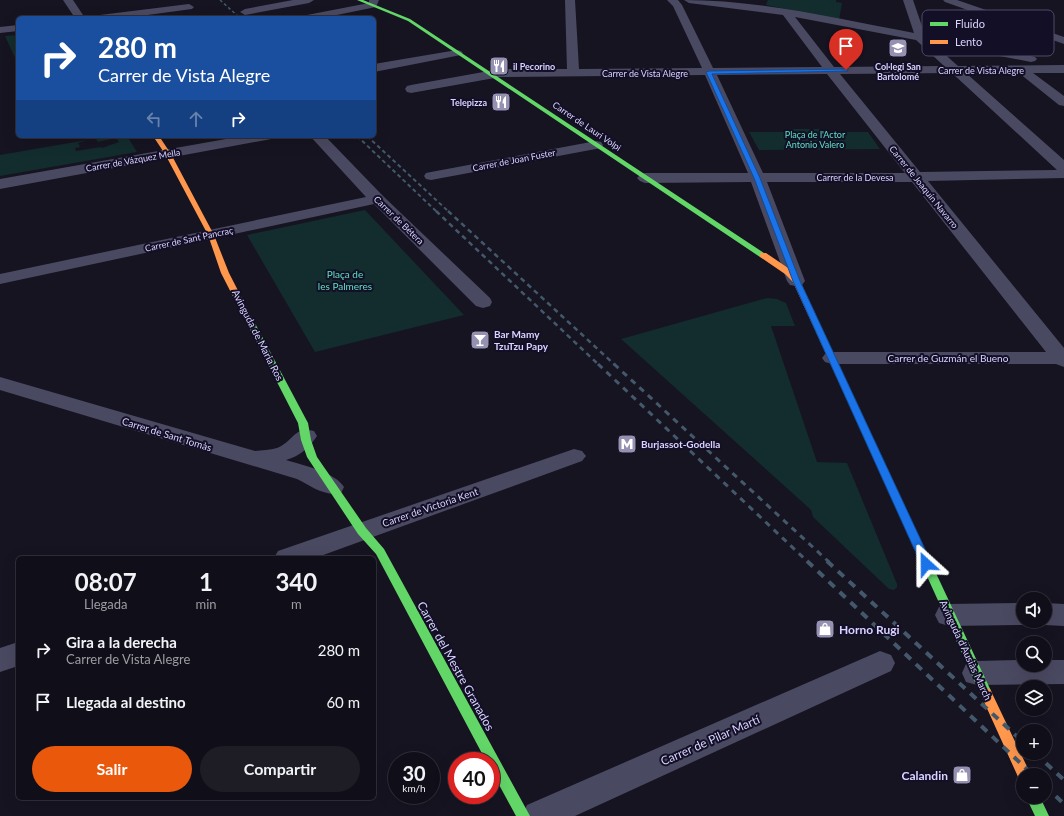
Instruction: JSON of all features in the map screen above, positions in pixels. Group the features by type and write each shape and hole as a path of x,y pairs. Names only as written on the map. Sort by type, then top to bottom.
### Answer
{"street":[{"path":"68,0 79,16"},
{"path":"245,12 309,0"},
{"name":"Carrer de Lauri Volpi","path":"360,0 374,3 409,20 450,46 457,53 788,272 796,281"},
{"path":"570,0 573,73"},
{"name":"Avinguda d'Ausiàs March","path":"672,0 677,5 709,72 757,178 796,281 1021,768"},
{"path":"689,0 786,12 921,39 908,0"},
{"path":"948,0 976,10"},
{"path":"316,16 374,3"},
{"path":"115,16 189,6"},
{"name":"Carrer de Joaquín Navarro","path":"786,12 831,71 1063,359"},
{"path":"0,30 16,28"},
{"path":"1054,37 1064,41"},
{"path":"376,68 457,53"},
{"path":"941,56 1064,168"},
{"path":"1011,56 1064,66"},
{"path":"1021,69 1064,102"},
{"name":"Carrer de Vista Alegre","path":"410,89 490,75 1064,69"},
{"path":"398,79 424,101"},
{"name":"Avinguda de Maria Ros","path":"157,138 168,154 211,235 225,273 303,423 312,457 362,531"},
{"name":"Carrer de Vázquez Mella","path":"0,184 255,138"},
{"name":"Carrer de Bétera","path":"319,138 377,199 483,302"},
{"name":"Carrer de Joan Fuster","path":"431,176 596,145"},
{"name":"Carrer de la Devesa","path":"645,178 916,177 1064,174"},
{"name":"Carrer de Sant Pancraç","path":"0,279 377,199"},
{"name":"Carrer de Guzmán el Bueno","path":"832,358 1063,359"},
{"name":"Carrer de Sant Tomàs","path":"0,383 251,459 306,474 332,487"},
{"path":"251,459 287,454 297,447 306,436"},
{"name":"Carrer de Victoria Kent","path":"293,556 574,456"},
{"name":"Carrer del Mestre Granados","path":"362,531 380,552 523,816"},
{"path":"950,615 1016,614"},
{"path":"1052,614 1064,615"},
{"path":"0,660 16,655"},
{"name":"Carrer de Pilar Martí","path":"540,816 880,663"},
{"path":"978,673 1064,672"},
{"path":"1037,804 1042,816"}],"green space":[{"path":"768,0 836,0 836,2 842,3 839,20 766,5"},
{"path":"16,35 16,60 5,36"},
{"name":"Plaça de l'Actor Antonio Valero","path":"789,129 825,129 827,132 868,132 880,149 759,150 749,132 790,132"},
{"path":"101,138 116,138 98,142 96,139"},
{"path":"116,138 128,138 137,152 0,176 0,155 87,140 78,143 80,147 75,148 76,151 102,148 119,142"},
{"name":"Plaça de les Palmeres","path":"365,210 464,315 315,352 247,235"},
{"path":"767,298 777,299 786,303 795,326 771,326 817,462 847,463 897,584 897,587 894,590 889,589 813,517 809,508 621,339"}],"railway":[{"path":"220,0 238,16"},
{"path":"359,138 437,212"},
{"path":"369,138 449,212"},
{"path":"436,211 599,365"},
{"path":"448,211 615,365"},
{"path":"598,364 808,562"},
{"path":"614,364 829,562"},
{"path":"807,561 1026,768"},
{"path":"827,561 1016,736"},
{"path":"1043,760 1064,780"},
{"path":"1052,793 1064,804"}],"traffic: fast":[{"path":"359,0 409,20 763,255"},
{"path":"245,312 303,423 306,440 312,457 362,531 380,552 523,816"},
{"path":"846,389 986,693"},
{"path":"1036,804 1042,816"}],"traffic: slow":[{"path":"157,138 168,154 211,235 225,273 245,312"},
{"path":"763,255 788,272 796,281 846,389"},
{"path":"986,693 1021,768"}],"place":[{"name":"Col·legi San Bartolomé","path":"898,48"},
{"name":"il Pecorino","path":"499,66"},
{"name":"Telepizza","path":"501,102"},
{"name":"Bar Mamy TzuTzu Papy","path":"480,340"},
{"name":"Burjassot-Godella","path":"627,444"},
{"name":"Horno Rugi","path":"825,629"},
{"name":"Calandin","path":"962,775"}],"route":[{"path":"846,70 709,72 757,178 796,281 926,564"}]}
